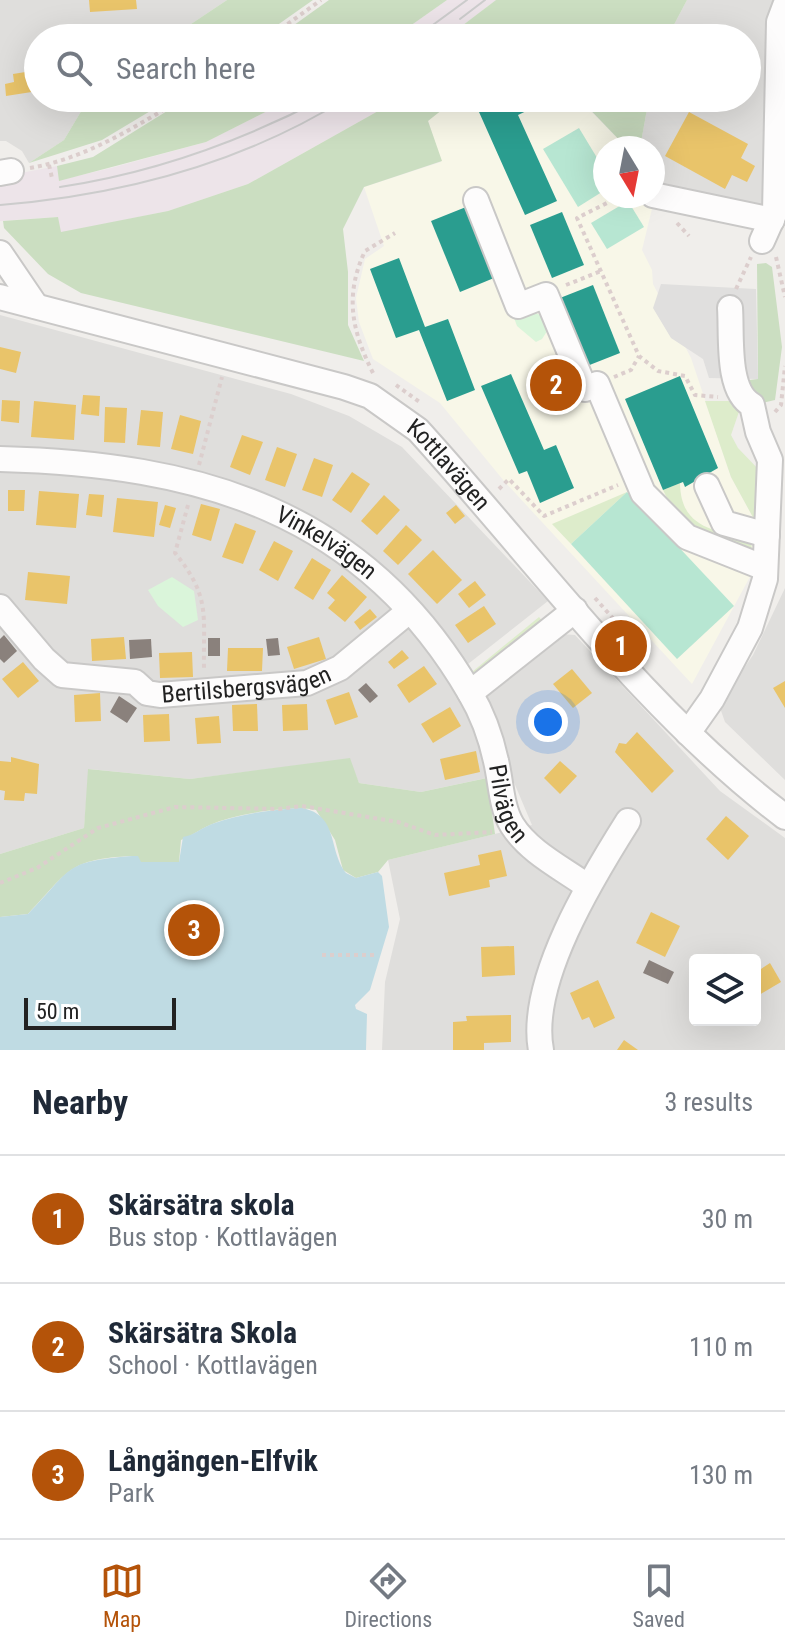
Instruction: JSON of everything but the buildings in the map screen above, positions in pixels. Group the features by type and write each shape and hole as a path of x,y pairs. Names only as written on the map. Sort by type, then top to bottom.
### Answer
{"street":[{"path":"665,199 767,230 775,212 779,22 785,6"},
{"path":"476,200 518,306 546,295 585,389 597,384 643,493 687,537 765,568"},
{"path":"0,253 16,271 36,306"},
{"name":"Kottlavägen","path":"0,297 370,396 418,430 575,610 688,733 745,786 785,817"},
{"path":"688,733 712,699 750,628 765,568 770,460 758,432 752,405 744,401 736,384 730,308"},
{"name":"Vinkelvägen","path":"0,459 134,469 194,482 274,509 318,534 375,575 409,611 470,693"},
{"path":"707,486 724,523 767,535"},
{"name":"Bertilsbergsvägen","path":"0,607 44,659 62,675 135,682 147,693 160,695 307,683 326,676 409,611"},
{"path":"470,693 575,610"},
{"name":"Pilvägen","path":"470,693 489,734 505,807 516,831 547,859 587,886"},
{"path":"541,1050 538,1011 587,886 628,821"}],"path":[{"path":"288,24 321,0"},
{"path":"6,172 49,165 118,137 160,112"},
{"path":"49,165 52,178"},
{"path":"597,208 577,218 639,356 658,371 685,376 695,395 726,398"},
{"path":"767,230 779,261 785,297"},
{"path":"730,308 743,268 767,230"},
{"path":"373,373 355,337 352,292 365,251 395,233"},
{"path":"577,281 601,271"},
{"path":"631,370 639,356"},
{"path":"205,692 203,600 196,579 175,553 228,357"},
{"path":"758,432 783,405 785,366"},
{"path":"360,369 413,395 430,413"},
{"path":"499,489 509,479 544,516 636,477"},
{"path":"490,479 509,500"},
{"path":"587,588 626,633"},
{"path":"0,883 37,868 98,828 175,807 302,806 398,822 435,835 516,831"},
{"path":"322,955 378,955"}],"shaded area":[{"path":"0,0 227,0 191,24 24,24 24,112 81,112 64,140 29,163 22,151 6,141 0,141"},
{"path":"447,0 496,0 464,24 413,24"},
{"path":"687,0 778,0 767,200 752,208 665,190 665,136 642,136 646,112 761,112 761,24 674,24"},
{"path":"265,112 376,112 248,184 168,211 60,233 57,217 0,221 0,177 57,166 60,180 206,142"},
{"path":"439,112 592,112 615,136 593,136 593,208 652,208 642,250 652,270 653,284 691,358 731,477 761,532 752,573 692,684 504,481 440,403 373,359 359,322 356,298 365,259 384,246 364,187 441,162 428,120"},
{"path":"661,284 756,289 758,379 709,378 703,359 671,338 653,308"},
{"path":"0,315 291,394 349,416 402,447 548,601 449,679 490,690 561,634 575,635 720,791 785,838 785,1050 382,1050 385,982 400,919 388,860 532,825 510,773 421,792 359,783 349,759 190,779 89,769 84,828 0,854"},
{"path":"785,588 785,780 725,722 719,705 753,655"}],"green space":[{"path":"227,0 313,0 279,24 191,24"},
{"path":"329,0 447,0 413,24 296,24"},
{"path":"496,0 687,0 674,24 464,24"},
{"path":"81,112 149,112 102,140 29,163 64,140"},
{"path":"165,112 265,112 206,142 59,181 57,166 93,157"},
{"path":"376,112 439,112 428,121 442,161 364,187 343,229 348,272 348,325 364,361 81,293 48,274 4,228 3,221 58,217 61,232 168,211 248,184"},
{"path":"592,112 646,112 642,136 615,136"},
{"path":"579,128 593,151 593,198 578,207 543,149"},
{"path":"616,208 632,208 644,227 607,249 591,223"},
{"path":"766,263 772,267 782,347 775,400 762,403 747,391 749,380 758,379 757,264"},
{"path":"527,309 540,315 546,313 551,325 542,339 536,342 517,326 513,315"},
{"path":"705,401 731,401 741,406 731,435 738,448 760,471 761,518 755,521 731,477"},
{"path":"680,483 686,510 693,519 713,530 751,543 752,550 689,525 671,505 663,490"},
{"path":"627,492 571,544 552,524"},
{"path":"627,492 734,606 677,659 571,544"},
{"path":"172,577 194,591 198,620 183,627 158,606 148,590"},
{"path":"539,617 545,624 477,673 472,672"},
{"path":"350,758 359,783 421,792 487,778 495,834 388,860 378,872 356,878 343,870 335,840 316,810 292,809 233,817 181,840 179,862 140,862 132,856 95,860 71,870 28,914 0,917 0,854 84,828 88,769 190,779"}],"water":[{"path":"302,808 322,818 346,873 356,878 378,872 382,876 389,927 370,990 355,1005 356,1009 367,1014 366,1050 0,1050 0,917 28,914 63,877 80,865 132,856 138,856 141,862 179,862 183,837 208,826 234,817"}],"tram line":[{"path":"434,24 467,0"},
{"path":"460,19 485,0"},
{"path":"60,187 129,173 195,154 296,112"},
{"path":"0,205 91,193 180,172 265,141 323,112"}],"place":[{"name":"Skärsätra Skola","path":"556,385"},
{"name":"Skärsätra skola","path":"621,646"},
{"name":"Långängen-Elfvik","path":"194,930"}]}
